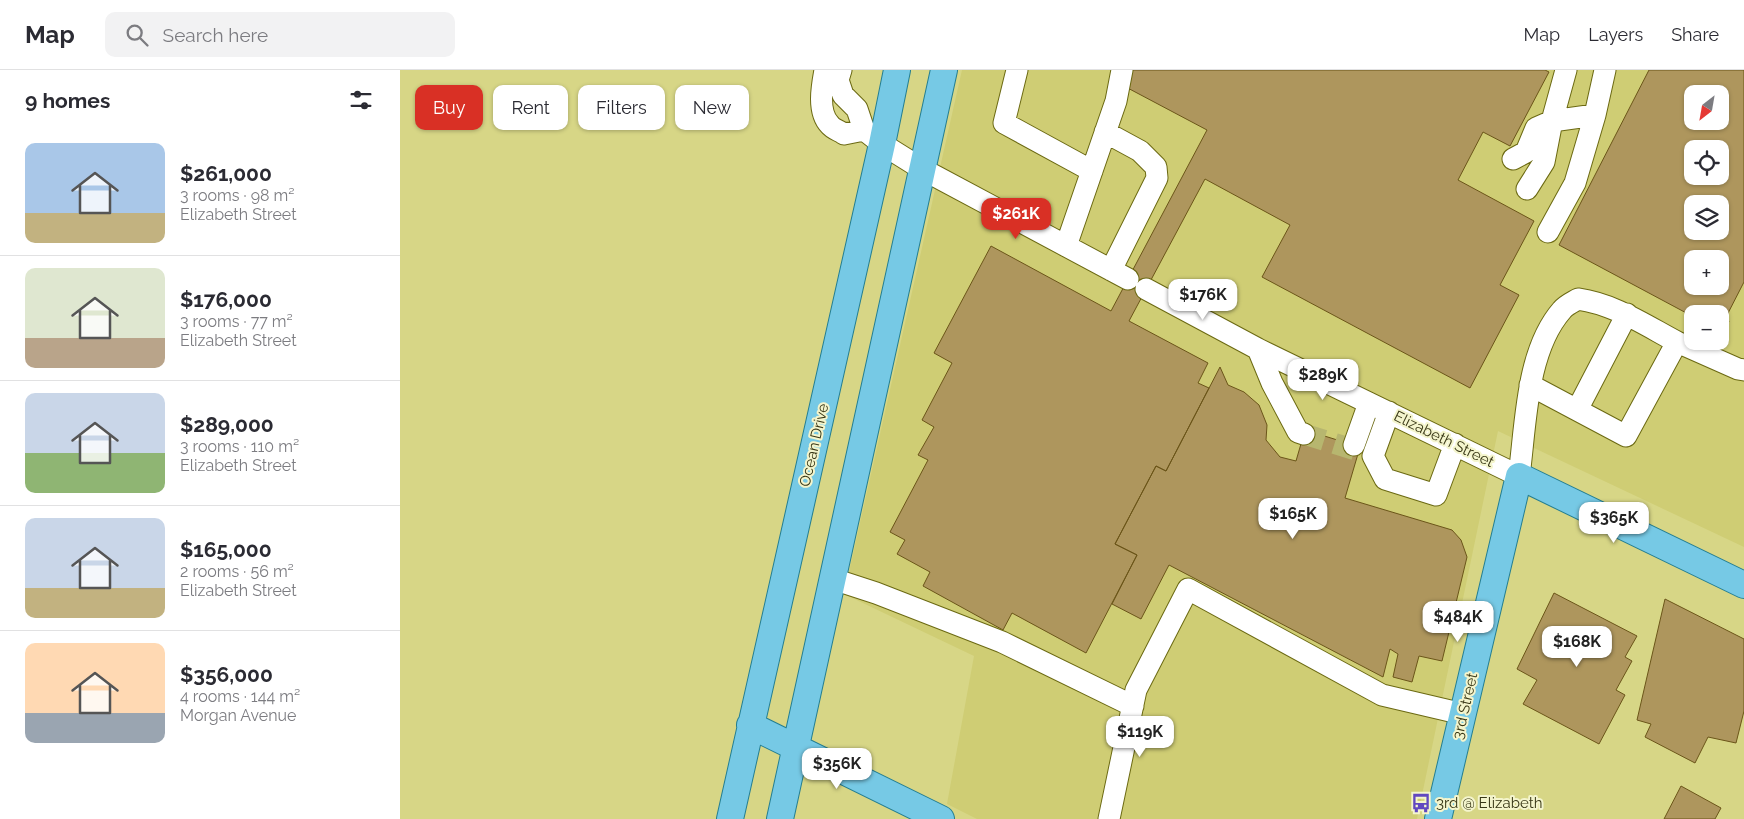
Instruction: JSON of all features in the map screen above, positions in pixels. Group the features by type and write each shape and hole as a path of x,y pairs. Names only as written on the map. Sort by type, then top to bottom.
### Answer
{"main road":[{"name":"Ocean Drive","path":"730,819 873,137 896,70"},
{"path":"780,819 944,70"},
{"name":"Elizabeth Street","path":"1519,476 1738,579"},
{"name":"3rd Street","path":"1438,819 1519,476"},
{"path":"750,725 941,819"}],"street":[{"path":"825,70 821,97 823,112 829,125 844,134 873,137"},
{"path":"841,70 838,80 843,95 857,109 873,137 922,169 1119,275 1156,178 1156,167 1140,151 1106,132"},
{"path":"1017,70 1004,123 1092,171"},
{"path":"1066,246 1116,101 1122,70"},
{"path":"1527,189 1544,162 1552,121 1566,70"},
{"path":"1548,232 1575,183 1596,115 1606,70"},
{"path":"823,112 843,95"},
{"path":"1513,159 1526,152 1536,128 1552,121 1596,115"},
{"name":"Elizabeth Street","path":"1146,289 1258,349 1519,476"},
{"path":"1519,476 1530,385 1541,344 1563,309 1578,299 1594,301 1627,314 1677,342 1744,370"},
{"path":"1577,410 1627,314"},
{"path":"1530,385 1626,436 1677,342"},
{"path":"1258,349 1272,383 1298,432 1304,434"},
{"path":"1369,403 1362,451 1385,479 1436,495 1455,444"},
{"path":"1362,451 1389,412"},
{"path":"833,579 876,593 1002,642 1134,698"},
{"path":"1109,819 1134,698 1188,589 1382,695 1463,714"}],"shaded area":[{"path":"962,70 1744,70 1744,547 1498,431 1417,819 977,819 947,804 974,656 844,594"}],"building":[{"path":"1130,70 1545,70 1549,72 1510,146 1483,132 1458,180 1534,221 1500,285 1519,295 1470,388 1262,277 1290,225 1205,179 1129,321 1208,363 1198,383 1209,388 1166,471 1156,466 1115,544 1137,555 1086,653 1012,613 1003,630 923,586 930,572 897,554 905,540 890,532 928,460 918,455 934,427 922,420 952,363 934,353 991,246 1111,311 1207,130 1122,85"},
{"path":"1649,70 1744,70 1744,282 1729,311 1729,305 1684,305 1684,312 1559,245"},
{"path":"1220,367 1228,385 1244,392 1259,405 1267,425 1266,440 1280,457 1296,461 1305,430 1360,447 1345,498 1452,530 1461,540 1467,557 1442,661 1419,656 1412,682 1393,677 1398,654 1390,649 1383,677 1169,565 1141,619 1112,604 1137,555 1115,544 1156,466 1166,471"},
{"path":"1554,593 1637,636 1625,657 1632,661 1616,690 1625,695 1599,744 1523,704 1537,680 1517,669"},
{"path":"1665,599 1744,639 1744,711 1736,743 1708,737 1695,763 1645,737 1651,724 1637,720"},
{"path":"1681,786 1721,808 1715,819 1664,819"}],"tunnel":[{"path":"1304,434 1359,451"}],"place":[{"name":"3rd @ Elizabeth","path":"1421,803"}]}
